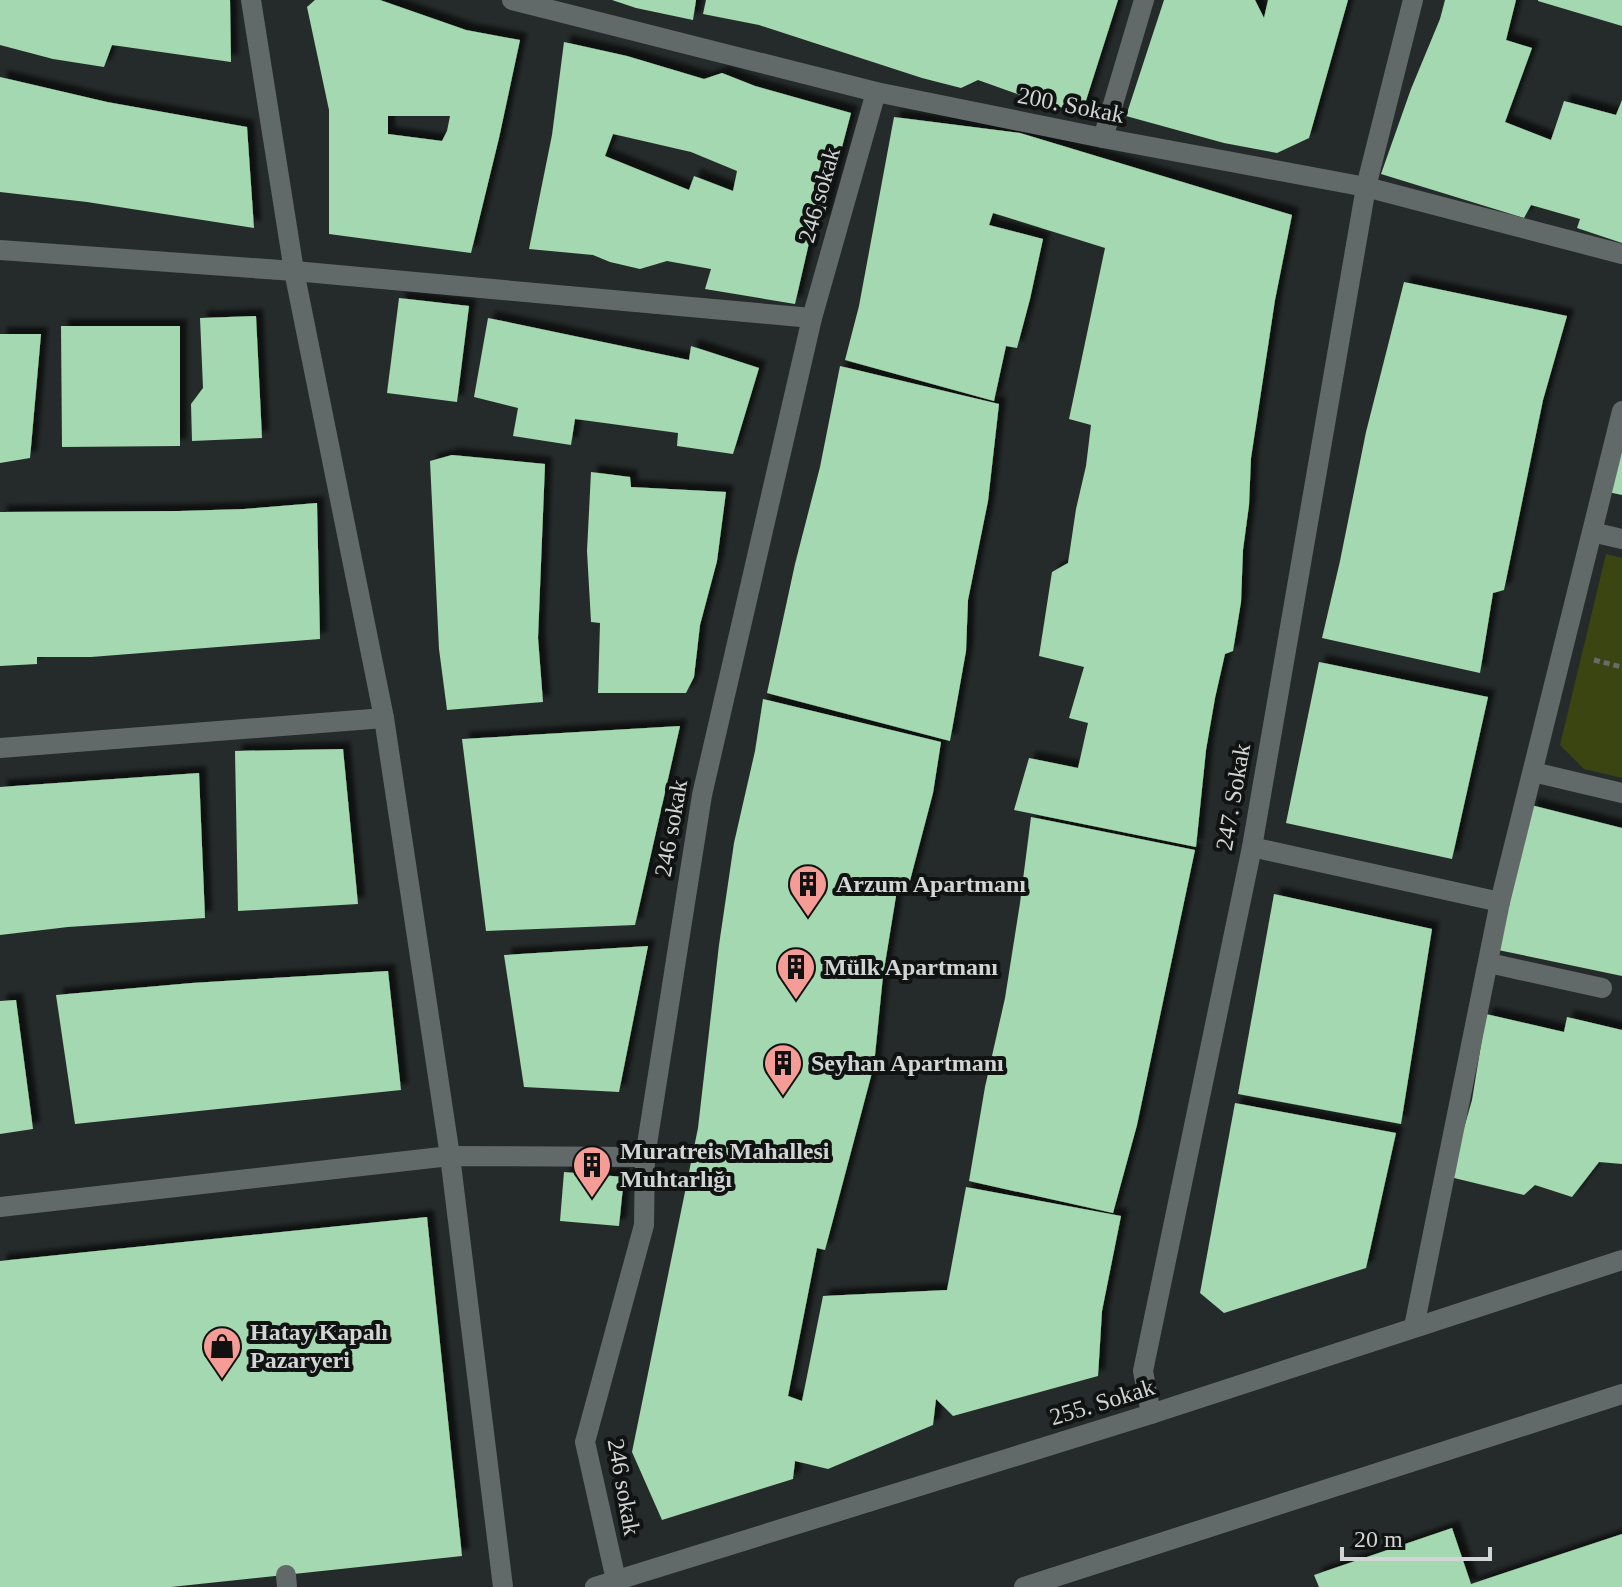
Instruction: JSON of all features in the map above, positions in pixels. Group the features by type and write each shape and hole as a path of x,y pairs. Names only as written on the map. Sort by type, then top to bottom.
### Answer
{"street":[{"path":"251,0 294,271 384,718 450,1156 503,1587"},
{"name":"200. Sokak","path":"512,0 557,6 876,92 1366,187 1622,254"},
{"path":"1103,138 1144,0"},
{"name":"247. Sokak","path":"1151,1414 1143,1371 1252,847 1366,187 1413,0"},
{"name":"246 sokak","path":"616,1580 585,1442 644,1225 645,1157 702,795 812,318 876,92"},
{"path":"0,250 294,271 812,318"},
{"path":"1414,1327 1500,902 1622,411"},
{"path":"1592,532 1622,539"},
{"path":"0,748 384,718"},
{"path":"1533,772 1622,793"},
{"path":"1252,847 1500,902"},
{"path":"1489,963 1602,988"},
{"path":"0,1207 450,1156 645,1157"},
{"name":"255. Sokak","path":"595,1587 1151,1414 1622,1260"},
{"path":"1024,1587 1622,1394"}],"green space":[{"path":"1606,554 1622,558 1622,778 1584,769 1560,745"}],"building":[{"path":"0,0 230,0 231,62 112,45 104,67 53,59 0,45"},
{"path":"315,0 380,0 466,30 520,40 471,253 329,234 329,110 307,7","holes":["388,116 450,116 442,141 388,134"]},
{"path":"612,0 696,0 693,20"},
{"path":"706,0 1118,0 1082,113 978,80 961,88 922,78 759,25 703,14"},
{"path":"1164,0 1255,0 1264,18 1268,0 1348,0 1309,138 1277,153 1224,143 1126,116"},
{"path":"1445,0 1516,0 1506,40 1532,48 1505,122 1551,140 1564,101 1616,115 1622,100 1622,243 1577,228 1580,219 1531,205 1524,218 1381,174"},
{"path":"1622,0 1622,26 1538,1"},
{"path":"564,42 627,56 704,79 722,73 755,86 851,113 822,223 814,221 795,304 705,289 711,269 667,261 640,269 593,255 529,249 552,135","holes":["613,134 691,152 737,171 733,191 694,176 689,190 605,156"]},
{"path":"0,77 107,102 247,127 254,228 0,192"},
{"path":"894,117 1020,133 1292,215 1275,300 1251,458 1241,602 1233,651 1225,654 1215,698 1196,847 1014,810 1029,758 1078,768 1088,723 1069,718 1084,667 1039,656 1052,572 1068,563 1086,466 1091,425 1069,419 1105,248 993,213 989,225 1043,239 1017,348 1006,346 994,401 845,360 859,306"},
{"path":"1404,282 1567,316 1543,400 1504,590 1493,593 1480,673 1322,638 1366,432"},
{"path":"399,298 469,306 457,402 387,393"},
{"path":"256,316 262,438 192,441 191,404 203,388 200,318"},
{"path":"488,318 689,360 691,346 759,368 733,454 677,446 678,433 575,419 571,445 513,436 518,408 474,397"},
{"path":"61,326 180,326 180,446 62,447"},
{"path":"0,334 41,334 30,458 0,463"},
{"path":"840,366 999,404 988,501 968,600 966,651 950,741 767,693 820,467"},
{"path":"1622,441 1622,495 1608,492"},
{"path":"452,455 545,464 538,638 543,702 447,710 439,649 430,461"},
{"path":"591,472 630,477 631,487 726,492 717,561 700,625 694,677 686,693 598,693 600,623 591,622 587,551"},
{"path":"317,503 320,639 91,657 37,657 37,664 0,666 0,512 180,511"},
{"path":"1319,662 1488,697 1452,859 1286,823"},
{"path":"763,699 941,742 933,793 907,892 897,890 883,976 874,1065 825,1250 817,1248 788,1396 802,1401 823,1296 947,1290 966,1187 1121,1216 1102,1311 1098,1376 953,1416 936,1399 933,1425 828,1469 795,1461 793,1479 662,1520 632,1452 698,1128 734,843 755,751"},
{"path":"680,726 635,925 486,931 462,739"},
{"path":"343,749 358,904 238,911 235,751"},
{"path":"199,773 205,918 0,935 0,787"},
{"path":"1531,805 1622,828 1622,976 1498,950"},
{"path":"1031,817 1195,850 1137,1125 1113,1213 969,1181 985,1087 1005,998"},
{"path":"1274,894 1432,929 1401,1124 1238,1094"},
{"path":"648,946 619,1092 524,1087 504,955"},
{"path":"388,971 401,1090 75,1124 56,995"},
{"path":"16,1000 33,1129 0,1134 0,1001"},
{"path":"1486,1014 1564,1032 1567,1017 1622,1030 1622,1164 1599,1162 1572,1197 1535,1185 1524,1195 1450,1177 1472,1100"},
{"path":"1235,1103 1396,1133 1366,1268 1224,1313 1200,1293"},
{"name":"Muratreis Mahallesi Muhtarlığı","path":"564,1172 624,1177 619,1226 560,1221"},
{"name":"Hatay Kapalı Pazaryeri","path":"427,1217 462,1556 171,1587 0,1587 0,1261"},
{"path":"1452,1528 1471,1584 1622,1534 1622,1587 1319,1587 1314,1575"}],"place":[{"name":"Arzum Apartmanı","path":"808,918"},
{"name":"Mülk Apartmanı","path":"796,1001"},
{"name":"Seyhan Apartmanı","path":"783,1097"},
{"name":"Muratreis Mahallesi Muhtarlığı","path":"592,1199"},
{"name":"Hatay Kapalı Pazaryeri","path":"222,1380"}]}
